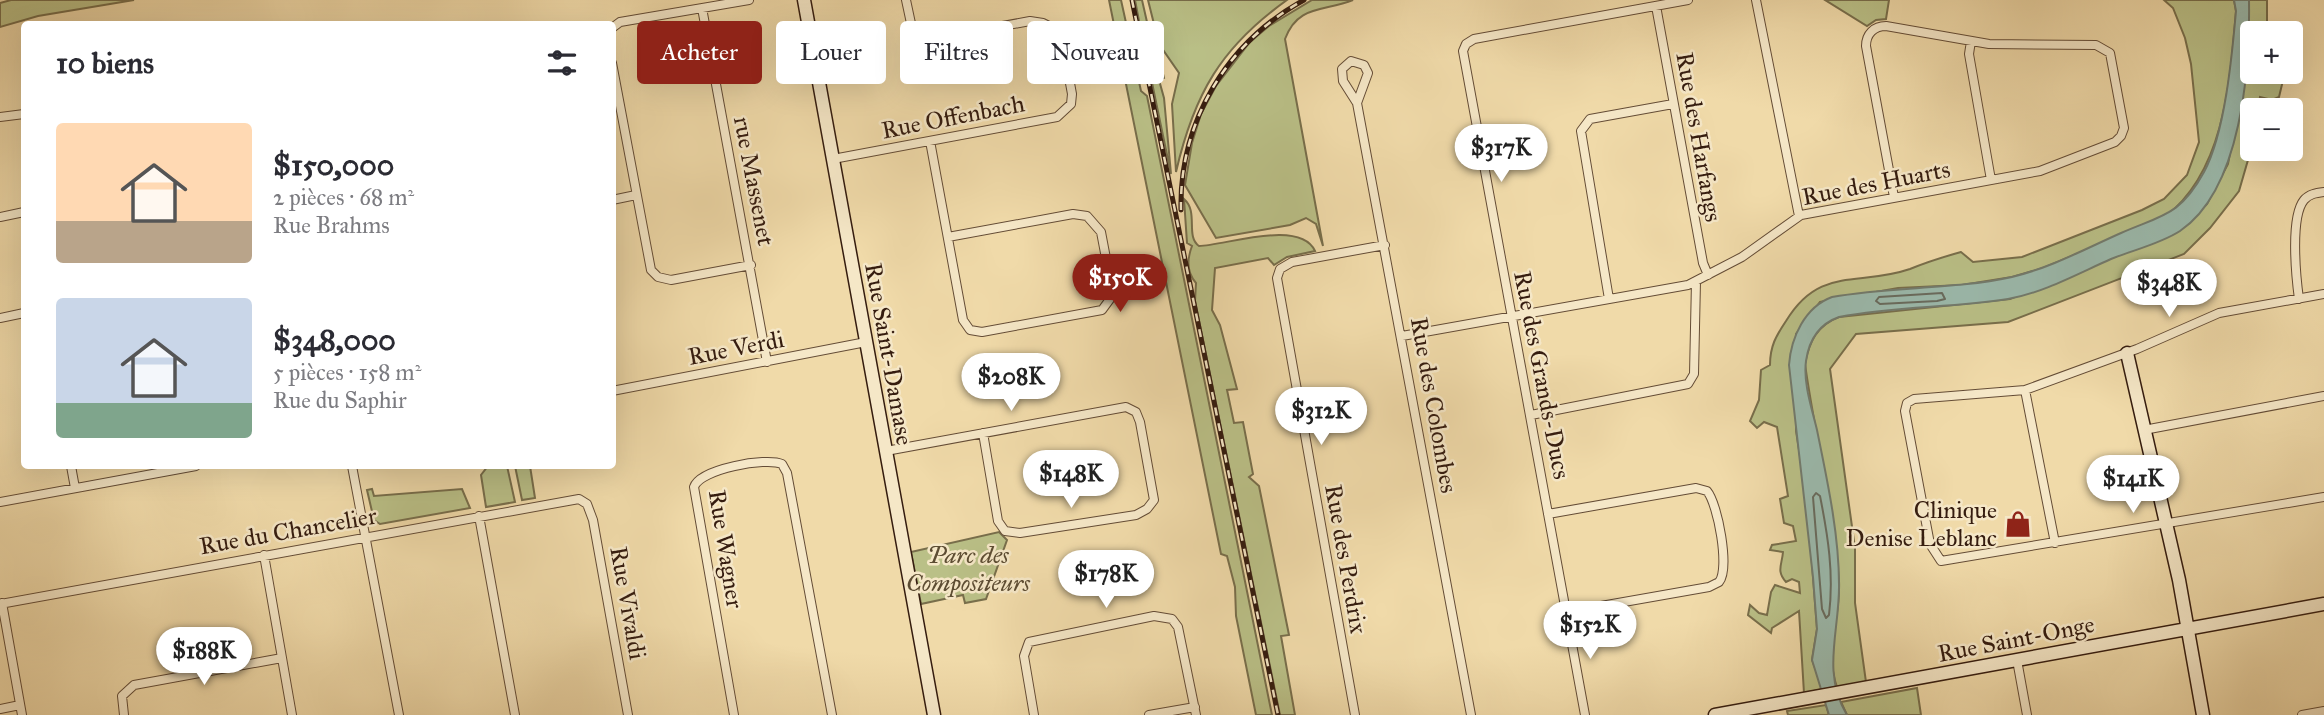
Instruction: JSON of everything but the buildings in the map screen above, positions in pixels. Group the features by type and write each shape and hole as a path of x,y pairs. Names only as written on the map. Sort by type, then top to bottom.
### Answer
{"street":[{"path":"616,24 749,0"},
{"name":"Rue Saint-Damase","path":"804,0 934,715"},
{"name":"Rue Offenbach","path":"833,159 1057,117 1069,108 1073,94 1062,40 1049,26 1030,21 932,39 912,28 906,0"},
{"path":"1656,6 1688,0"},
{"path":"1756,0 1799,216"},
{"name":"Rue des Grands-Ducs","path":"1585,715 1463,55 1467,43 1656,6"},
{"name":"Rue des Harfangs","path":"1656,6 1703,263 1708,275"},
{"name":"rue Massenet","path":"702,8 767,362"},
{"path":"1894,197 1866,46 1871,32 1886,26 1971,41 1969,54 1991,180"},
{"name":"Rue des Huarts","path":"1402,336 1696,281 1742,257 1799,216 2045,169 2111,144 2121,136 2124,123 2112,61 2104,48 1971,41"},
{"name":"Rue des Colombes","path":"1357,103 1368,73 1364,65 1356,61 1347,63 1341,73 1357,103 1471,715"},
{"path":"616,85 649,264 658,278 671,280 751,265"},
{"path":"1609,299 1581,131 1590,120 1673,104"},
{"path":"0,117 21,114"},
{"path":"930,141 963,320 975,332 1102,310 1110,302 1113,288 1101,232 1087,216 1073,214 948,237"},
{"path":"2299,299 2296,239 2300,208 2308,196 2324,192"},
{"path":"616,199 636,195"},
{"path":"0,217 21,213"},
{"name":"Rue des Perdrix","path":"1355,715 1277,278 1280,269 1292,262 1385,245"},
{"path":"1531,415 1688,384 1694,374 1696,281"},
{"path":"2324,294 2219,313 2127,353 2025,390 1917,399 1907,403 1905,415 1930,544 1938,559 1951,562 2324,497"},
{"path":"0,318 21,314"},
{"name":"Rue Verdi","path":"616,390 866,342"},
{"path":"2127,353 2188,629 2203,715"},
{"path":"2025,390 2056,543"},
{"path":"2144,430 2324,396"},
{"path":"886,451 983,433 1130,408 1140,422 1154,500 1147,509 1136,515 1020,533 1005,531 998,521 983,433"},
{"name":"Rue Wagner","path":"734,715 694,487 698,479 708,473 771,461 782,464 788,473 832,715"},
{"path":"72,469 75,488"},
{"path":"0,502 180,469"},
{"path":"353,469 399,715"},
{"path":"1548,514 1696,488 1707,491 1713,501 1725,567 1718,582 1709,587 1567,612"},
{"name":"Rue du Chancelier","path":"1,603 570,498 582,500"},
{"name":"Rue Vivaldi","path":"582,500 589,508 593,520 628,715"},
{"path":"479,516 515,715"},
{"path":"264,555 292,715"},
{"path":"1,603 22,715"},
{"name":"Rue Saint-Onge","path":"1715,715 2324,604"},
{"path":"1034,715 1024,656 1029,642 1154,616 1172,619 1178,628 1196,711 1149,715"},
{"path":"124,715 122,696 134,685 282,658"},
{"path":"2017,660 2027,715"},
{"path":"0,709 20,705"},
{"path":"2302,715 2324,711"}],"green space":[{"path":"11,0 134,0 38,16 0,27 0,3"},
{"path":"1109,0 1121,0 1126,21 1113,21"},
{"path":"1135,0 1142,0 1147,21 1139,21"},
{"path":"1148,0 1287,0 1244,36 1214,74 1192,119 1176,172 1172,104 1179,73 1164,51 1164,21 1153,21"},
{"path":"1312,0 1353,0 1305,14 1290,28 1285,39 1323,246 1316,224 1306,218 1290,225 1216,238 1185,185 1192,143 1201,114 1216,86 1250,42 1269,26"},
{"path":"1825,0 1889,0 1886,19 1876,20 1867,26"},
{"path":"2164,0 2234,0 2236,11 2227,95 2212,150 2201,175 2185,198 2165,217 2043,268 2012,277 1962,285 1898,288 1820,302 1796,334 1796,431 1807,500 1817,629 1812,660 1823,689 1804,693 1799,611 1772,628 1771,633 1748,615 1750,605 1759,613 1767,615 1775,585 1800,593 1799,582 1792,579 1786,582 1781,574 1783,552 1770,550 1772,545 1796,541 1793,526 1784,523 1780,499 1788,496 1777,427 1764,422 1757,428 1750,421 1759,400 1761,370 1770,365 1772,347 1777,337 1799,303 1826,285 1891,274 1961,252 1973,262 2022,257 2164,199 2187,175 2199,142 2191,64 2185,38 2173,8"},
{"path":"2249,0 2267,0 2267,21 2248,21"},
{"path":"1126,84 1139,84 1141,91 1147,96 1272,715 1256,715 1236,616 1235,587 1227,556 1221,554"},
{"path":"1152,84 1160,84 1164,98 1171,174"},
{"path":"2243,84 2282,84 2277,98 2241,98"},
{"path":"2240,101 2240,161 2248,161 2239,191 2210,228 2184,254 2008,322 1856,334 1830,369 1855,548 1855,603 1866,682 1837,687 1833,674 1832,648 1839,594 1837,554 1805,364 1815,335 1831,320 1839,317 2010,299 2179,231 2207,204 2228,164"},
{"path":"1184,199 1191,210 1193,236 1199,246 1279,235 1307,242 1315,251 1287,257 1274,265 1268,258 1215,268 1212,310 1220,325 1237,389 1227,390 1234,423 1243,422 1253,474 1249,477 1259,486 1289,635 1281,636 1295,715 1280,715 1195,301 1196,283 1189,266 1192,246 1187,243"},
{"path":"486,469 508,469 515,502 486,507 481,475"},
{"path":"516,469 530,469 535,498 522,500"},
{"path":"372,489 374,496 462,489 470,508 380,524 374,520 367,490"},
{"name":"Parc des Compositeurs","path":"999,532 1007,540 986,599 965,603 963,595 921,604 911,552"},
{"path":"1917,688 1921,715 1847,715 1841,702"},
{"path":"1826,705 1829,715 1788,715 1787,711"}],"water":[{"path":"2234,0 2249,0 2249,21 2240,21 2240,84 2245,84 2243,98 2240,98 2238,125 2217,187 2201,212 2180,231 2164,240 2021,296 1839,317 1821,328 1812,340 1806,361 1806,378 1835,526 1839,601 1833,667 1839,699 1847,715 1829,715 1812,660 1817,629 1813,577 1789,365 1790,354 1801,324 1814,308 1832,297 1967,284 2026,273 2159,217 2178,206 2187,198 2204,172 2217,137 2230,71 2236,11"}],"railway":[{"path":"1132,0 1278,715"},
{"path":"1181,210 1183,177 1189,146 1199,116 1213,88 1252,38 1277,17 1304,0"}],"place":[{"name":"Clinique Denise Leblanc","path":"2018,524"}]}
